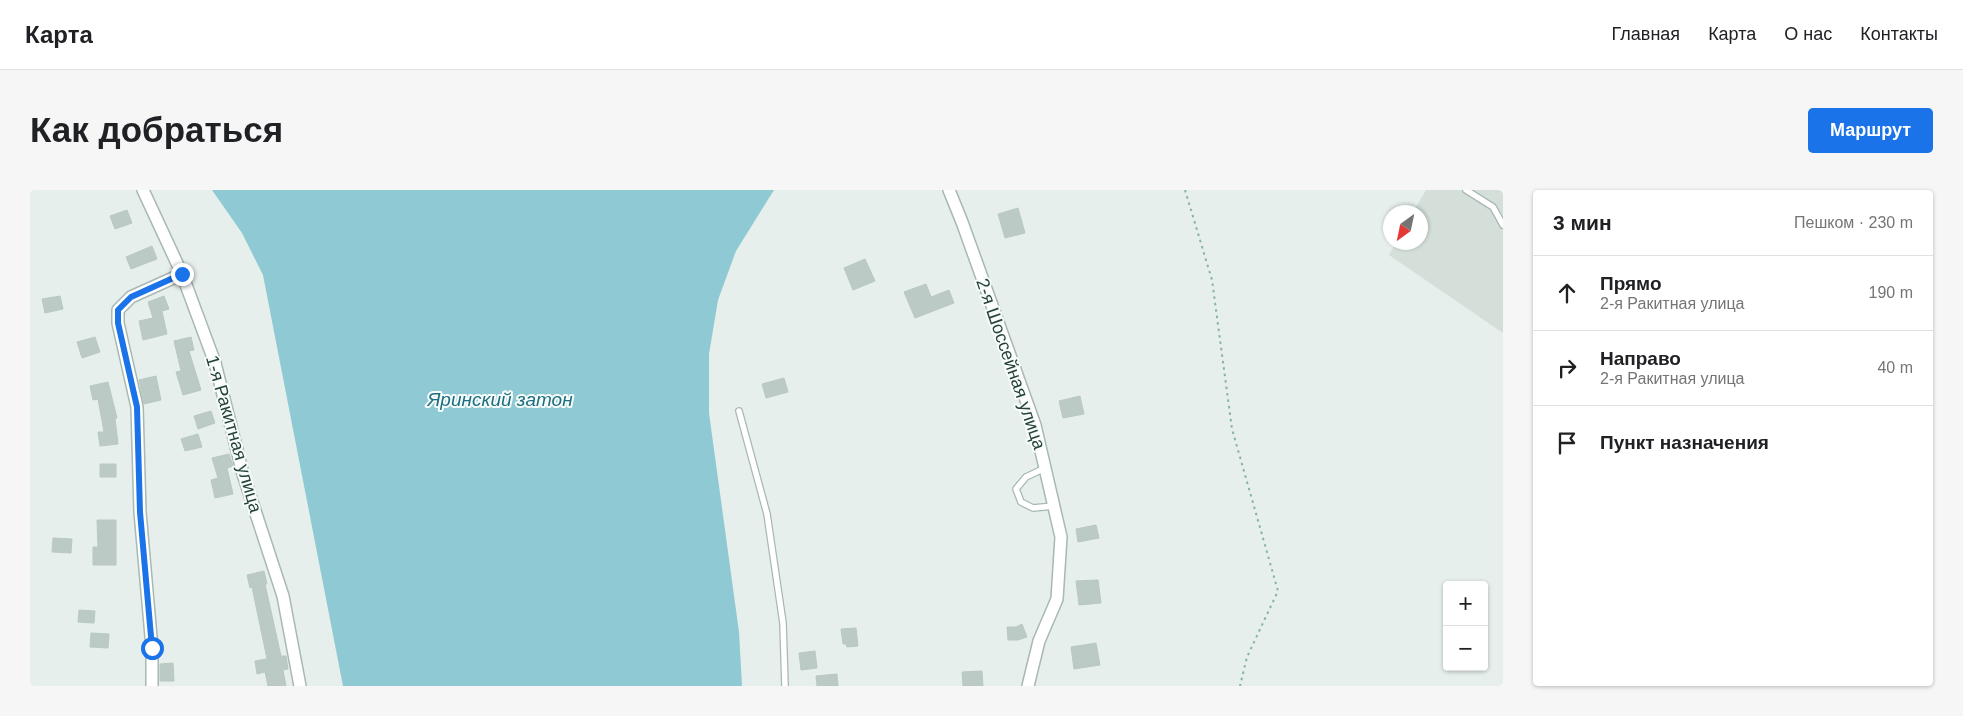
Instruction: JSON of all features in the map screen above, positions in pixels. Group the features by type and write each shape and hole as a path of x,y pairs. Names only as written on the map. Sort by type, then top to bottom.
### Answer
{"street":[{"name":"1-я Ракитная улица","path":"143,190 182,274 215,363 244,474 283,596 300,686"},
{"name":"2-я Шоссейная улица","path":"948,190 962,222 1035,425 1061,537 1057,599 1039,642 1028,686"},
{"path":"152,686 152,648 140,512 137,407 118,323 118,310 131,297 182,274"}],"lane":[{"path":"1466,190 1493,207 1503,225"},
{"path":"739,410 767,514 783,623 785,686"},
{"path":"1045,468 1026,477 1016,489 1021,502 1033,508 1054,506"}],"path":[{"path":"1185,190 1212,280 1232,429 1278,592 1247,657 1240,686"}],"shaded area":[{"path":"1426,190 1503,190 1503,333 1389,255 1392,250 1428,250 1428,205 1417,205"}],"water":[{"name":"Яринский затон","path":"212,190 774,190 736,251 718,300 709,354 709,413 739,632 742,686 343,686 263,275 242,233"}],"building":[{"path":"1018,208 1025,233 1005,238 998,214"},
{"path":"127,210 132,223 115,229 110,216"},
{"path":"152,246 157,259 131,269 126,257"},
{"path":"865,259 875,281 853,290 844,268"},
{"path":"926,284 931,297 949,290 954,303 915,318 904,292"},
{"path":"60,296 63,309 45,313 42,299"},
{"path":"164,296 169,309 162,311 167,334 143,340 139,321 153,318 148,302"},
{"path":"95,337 100,352 82,358 77,342"},
{"path":"191,337 194,350 189,351 201,390 183,395 176,372 181,371 174,341"},
{"path":"156,376 161,400 144,404 139,380"},
{"path":"784,378 788,392 766,398 762,384"},
{"path":"108,382 117,418 115,418 118,444 100,446 98,432 104,432 98,399 93,400 90,386"},
{"path":"1080,396 1084,414 1063,418 1059,401"},
{"path":"211,411 215,423 198,429 194,416"},
{"path":"198,434 202,447 185,451 181,439"},
{"path":"229,454 233,466 227,468 233,494 215,498 211,480 218,478 212,458"},
{"path":"100,464 116,464 116,477 100,477"},
{"path":"97,520 116,520 116,565 93,565 93,547 98,547"},
{"path":"1096,525 1099,538 1078,542 1076,529"},
{"path":"53,538 72,539 71,553 52,552"},
{"path":"264,571 267,584 265,584 281,656 286,656 288,669 283,670 286,686 268,686 265,672 257,674 255,661 267,659 252,587 250,588 247,575"},
{"path":"1098,580 1101,603 1079,605 1076,581"},
{"path":"79,610 95,611 94,623 78,622"},
{"path":"1022,624 1027,637 1018,640 1008,640 1007,627 1016,627"},
{"path":"856,628 858,646 847,647 846,644 843,644 841,629"},
{"path":"91,633 109,634 108,648 90,647"},
{"path":"1096,643 1100,665 1074,669 1071,647"},
{"path":"815,651 817,668 801,670 799,653"},
{"path":"173,663 174,681 160,681 160,664"},
{"path":"982,671 983,686 963,686 962,672"},
{"path":"837,674 838,686 817,686 816,676"}],"route":[{"path":"152,648 140,512 137,407 118,323 118,310 131,297 182,274"}]}
